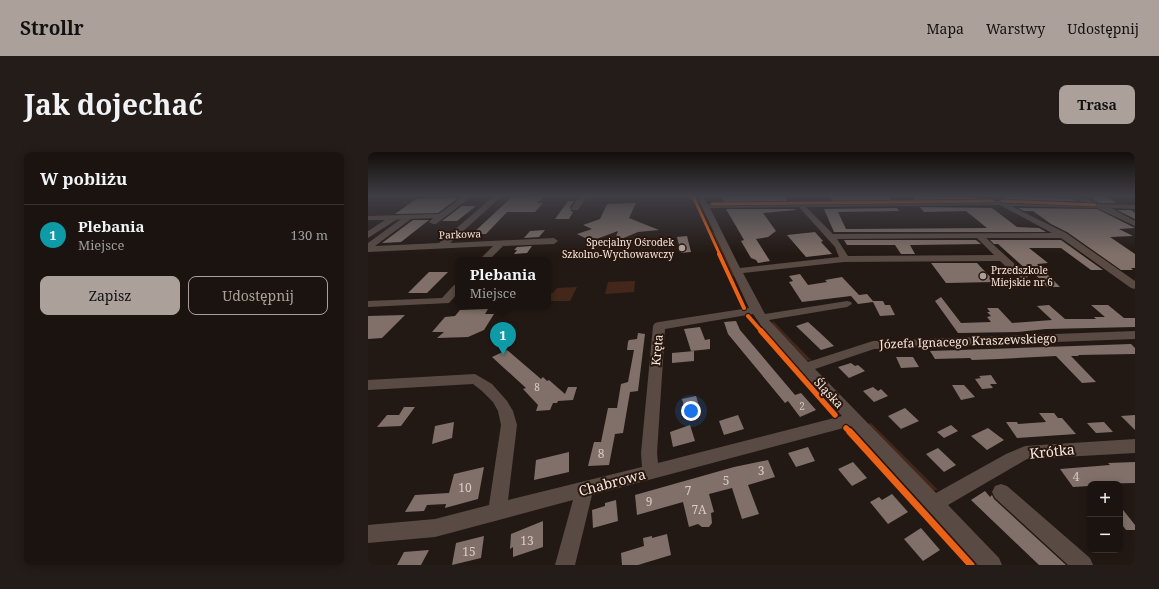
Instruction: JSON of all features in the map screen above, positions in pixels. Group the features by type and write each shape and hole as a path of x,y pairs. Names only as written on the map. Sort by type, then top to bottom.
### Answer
{"street":[{"path":"368,218 410,217 435,219 440,215"},
{"path":"442,246 476,215"},
{"name":"Śląska","path":"710,215 759,314 771,331 992,565"},
{"path":"810,215 847,259"},
{"path":"1024,215 1063,235 1135,286"},
{"path":"1118,215 1135,224"},
{"path":"368,248 410,217"},
{"path":"368,235 394,218"},
{"path":"830,237 1063,235"},
{"path":"979,236 1023,277"},
{"name":"Parkowa","path":"368,248 554,242"},
{"path":"487,257 500,244"},
{"path":"737,271 847,259 1002,258"},
{"path":"368,304 446,301 455,290"},
{"name":"Kręta","path":"651,472 649,453 659,326 847,304"},
{"name":"Józefa Ignacego Kraszewskiego","path":"805,368 872,345 1135,335"},
{"path":"368,385 475,379 485,385 507,412 509,425 497,512"},
{"name":"Chabrowa","path":"368,534 435,528 854,419"},
{"name":"Krótka","path":"934,504 1025,453 1047,450 1135,446"},
{"path":"565,565 585,489"},
{"path":"1001,492 1084,565"}],"shaded area":[{"path":"710,231 715,233 735,277 731,276"},
{"path":"635,281 634,292 605,294 608,282"},
{"path":"577,287 570,301 551,301 551,293 553,293 557,288"},
{"path":"773,321 812,361 806,360 772,324"},
{"path":"871,423 938,490 931,490 868,424"},
{"path":"936,518 980,565 975,565 933,520"}],"building":[{"path":"450,215 464,215 457,221 442,221"},
{"path":"492,215 504,215 486,234 472,234"},
{"path":"558,215 571,215 569,219 555,219"},
{"path":"602,215 630,215 629,218 659,230 638,232 614,242 618,231 591,241 577,234 592,229 583,225 600,219"},
{"path":"730,215 765,215 776,231 768,237 756,239 770,261 758,263 756,260 751,258 741,241 744,240"},
{"path":"827,215 840,215 846,229 987,228 971,215 1002,215 1017,227 1039,228 1046,232 834,232"},
{"path":"1039,215 1110,215 1135,228 1119,229 1133,236 1110,237 1135,254 1135,268 1131,268 1133,270 1121,270 1067,232 1051,224"},
{"path":"1128,215 1135,215 1135,219"},
{"path":"413,220 429,220 401,242 382,243"},
{"path":"545,230 539,237 524,238 530,231"},
{"path":"815,232 823,241 821,242 832,254 806,257 787,235"},
{"path":"687,236 691,252 681,253 677,237"},
{"path":"844,240 976,240 981,244 910,245 915,254 901,254 895,245 847,245"},
{"path":"990,240 1061,240 1103,270 1091,270 1061,248 1029,248 1048,263 1037,264 1060,287 1047,287 1032,271 1028,271 998,244 994,244"},
{"path":"532,246 527,253 514,254 517,250 514,250 517,247"},
{"name":"Przedszkole Miejskie nr 6","path":"931,263 977,263 995,282 946,283"},
{"path":"429,272 448,272 427,293 408,293"},
{"path":"800,274 808,285 827,282 825,280 842,277 859,295 802,302 789,282 793,281 789,276"},
{"path":"867,294 873,301 883,301 885,305 890,305 895,315 880,316 873,302 858,304 851,296"},
{"path":"941,297 961,323 991,322 987,317 991,316 987,312 990,312 987,308 998,308 1012,323 1052,320 1037,306 1049,305 1065,319 1096,319 1094,317 1105,317 1091,305 1108,305 1124,318 1135,318 1135,327 958,333 935,301"},
{"path":"488,309 485,314 494,314 484,330 468,337 437,338 444,332 432,332 445,317 455,316 460,310"},
{"path":"405,315 382,338 368,339 368,316"},
{"path":"736,321 740,330 795,395 801,393 816,410 800,417 788,401 785,403 728,334 724,322"},
{"path":"808,322 834,346 821,350 796,326"},
{"path":"700,327 705,340 710,339 710,349 691,351 684,329"},
{"path":"638,333 645,334 638,391 630,392 623,433 615,434 609,465 588,466 594,442 601,442 608,408 617,408 621,384 628,382 634,350 627,350 628,342 629,340 637,339"},
{"path":"1131,344 1135,348 1135,354 1071,356 1096,382 1082,383 1056,356 972,360 970,358 935,359 930,351"},
{"path":"507,350 541,379 543,377 547,381 549,380 565,394 568,387 577,387 573,400 558,401 557,403 553,403 550,410 536,411 538,405 523,389 526,388 492,357"},
{"path":"694,351 694,361 672,363 672,353"},
{"path":"896,357 913,357 919,367 901,368"},
{"path":"851,363 855,366 858,365 865,371 849,378 838,367"},
{"path":"991,375 997,384 990,384 993,388 982,389 975,379 981,378 979,376"},
{"path":"952,385 964,385 975,397 961,400"},
{"path":"873,387 878,391 881,389 888,396 874,402 863,391"},
{"path":"696,396 699,406 685,410 682,399"},
{"path":"404,407 415,407 401,426 377,427 387,415 399,415"},
{"path":"905,408 919,421 901,429 888,416"},
{"path":"1039,413 1054,413 1058,418 1062,418 1076,434 1017,438 1006,422 1017,422 1018,424 1046,422"},
{"path":"738,415 744,429 724,435 719,421"},
{"path":"1135,415 1135,430 1121,416"},
{"path":"454,422 452,438 432,444 435,426"},
{"path":"1104,422 1113,432 1096,433 1087,423"},
{"path":"690,425 695,441 673,447 670,432"},
{"path":"951,425 958,431 944,438 937,432"},
{"path":"988,428 1004,440 987,450 971,436"},
{"path":"808,447 815,461 796,467 788,453"},
{"path":"938,448 956,465 944,472 926,454"},
{"path":"569,452 569,472 534,480 536,460"},
{"path":"768,460 775,477 748,485 759,514 742,519 732,488 709,494 714,512 711,513 712,523 709,527 702,527 698,524 689,527 683,502 637,515 635,495 734,467"},
{"path":"853,462 867,478 852,486 838,469"},
{"path":"1135,462 1135,483 1123,483 1123,481 1087,481 1087,486 1073,487 1060,469 1110,465 1108,463"},
{"path":"484,467 478,499 445,508 446,504 427,505 424,511 405,512 415,495 449,493 454,474"},
{"path":"985,491 990,497 992,495 994,499 1066,565 1039,565 971,500"},
{"path":"892,494 908,512 888,524 870,502 879,497 882,500"},
{"path":"616,500 618,521 593,528 592,510 605,506 605,503"},
{"path":"1123,510 1135,525 1135,530 1126,530 1123,526"},
{"path":"543,521 543,547 513,557 513,547 510,549 511,534"},
{"path":"921,528 940,550 923,561 904,539"},
{"path":"667,534 671,555 638,565 622,565 621,553 644,546 643,538 652,536 652,538"},
{"path":"484,536 481,558 452,565 456,543"},
{"path":"429,550 421,565 397,565 404,552"}],"cycle path":[{"path":"702,215 744,308"},
{"path":"748,316 835,415"},
{"path":"846,428 971,565"}],"place":[{"name":"Specjalny Ośrodek Szkolno-Wychowawczy","path":"682,248"},
{"name":"Przedszkole Miejskie nr 6","path":"983,276"},
{"name":"Plebania","path":"503,355"}]}
